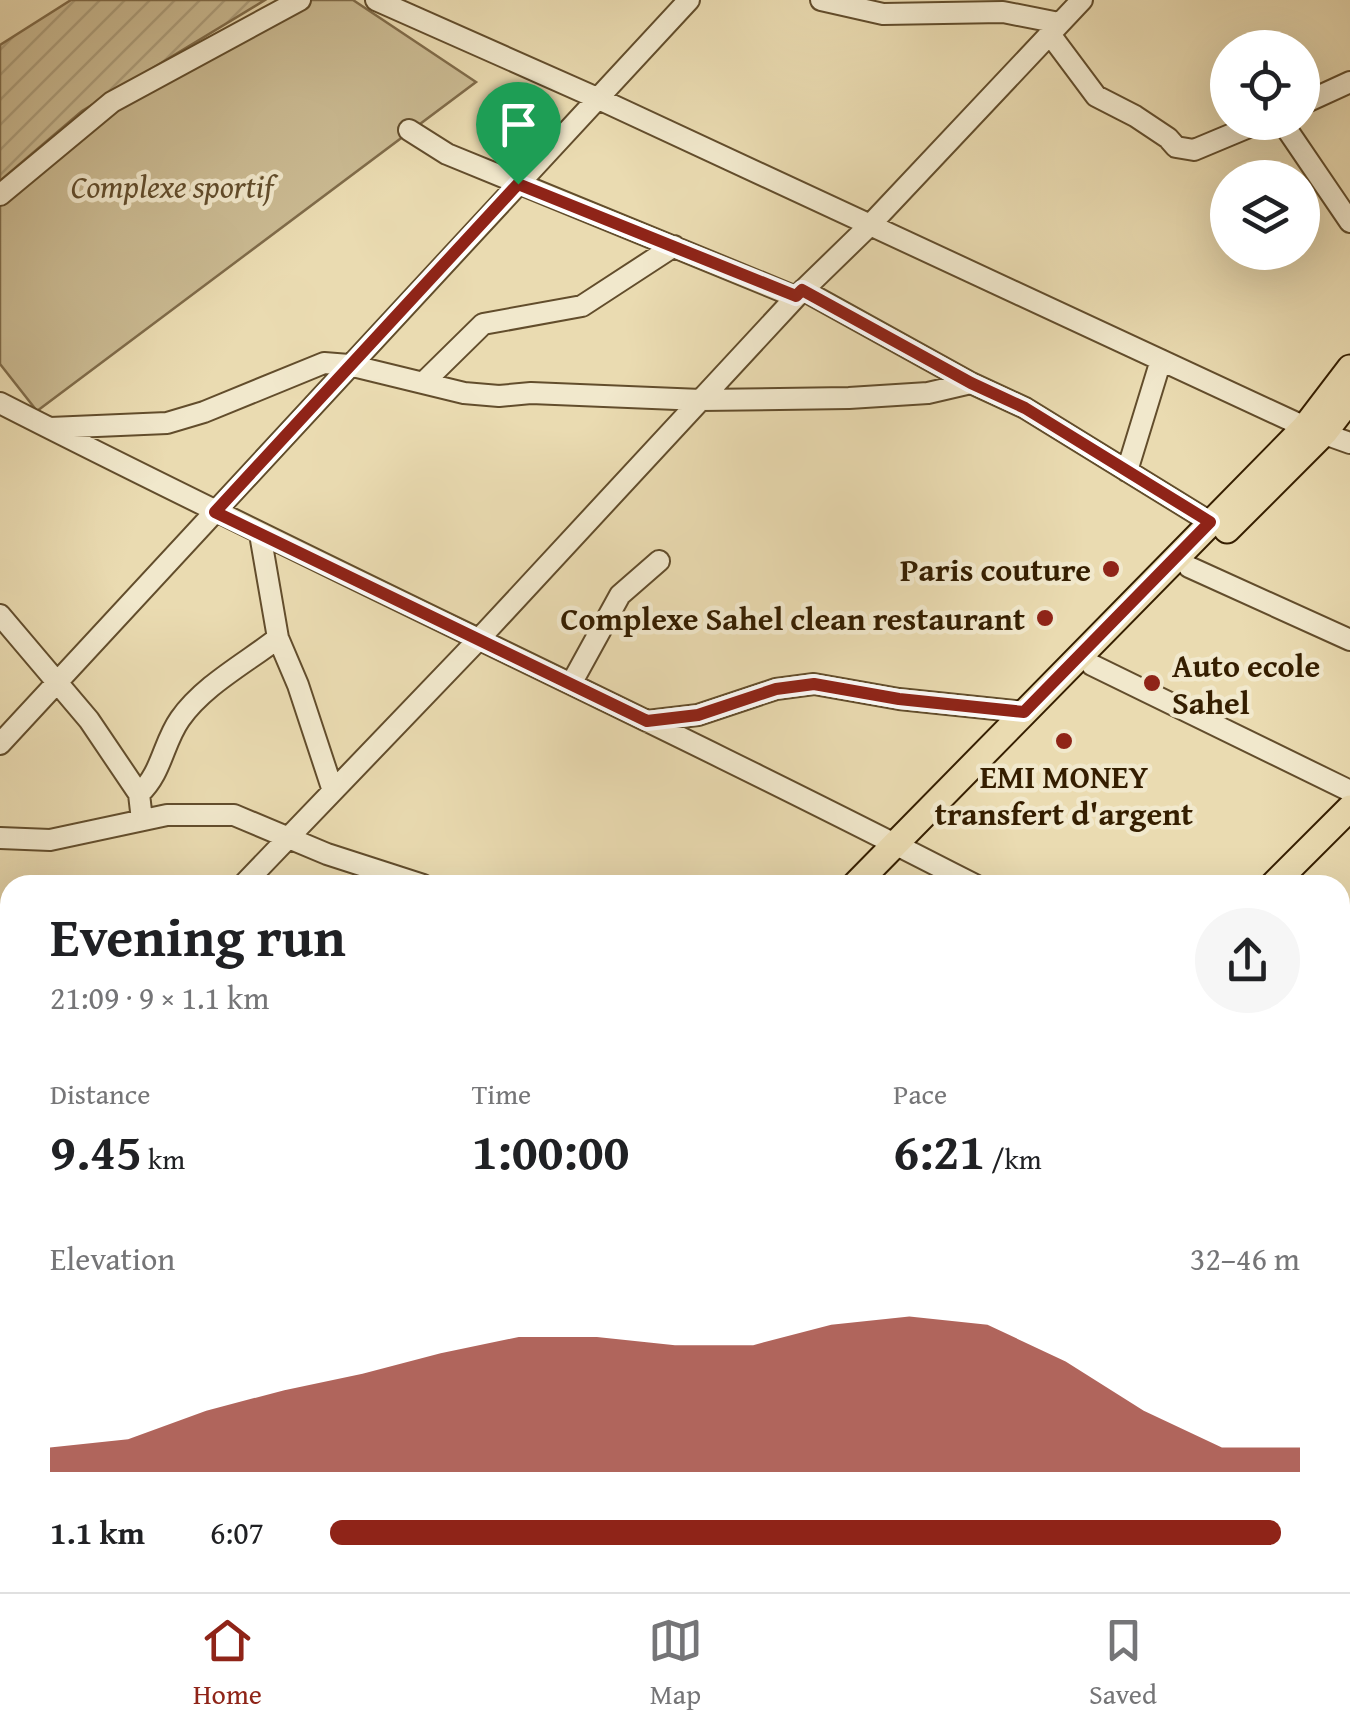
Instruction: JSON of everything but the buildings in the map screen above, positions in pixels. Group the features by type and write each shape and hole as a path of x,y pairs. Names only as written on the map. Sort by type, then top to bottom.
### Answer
{"main road":[{"path":"867,875 901,848 1092,666 1189,567 1315,429 1350,368"},
{"path":"882,875 901,848 1024,712 1210,522 1350,400"},
{"path":"1284,875 1350,808"}],"street":[{"path":"0,195 112,102 300,0"},
{"path":"376,0 599,99 1160,360 1350,443"},
{"path":"0,744 109,622 690,0"},
{"path":"821,0 883,14 1003,12 1054,28 1096,96 1135,116 1176,147 1194,150 1218,140"},
{"path":"253,875 480,638 799,293 870,225 1082,0"},
{"path":"1320,96 1350,82"},
{"path":"409,130 447,154 518,184 799,293 1025,408 1210,522"},
{"path":"1294,140 1350,222"},
{"path":"423,382 484,324 582,306 674,246"},
{"path":"1127,472 1160,360"},
{"path":"50,428 167,423 216,407 314,365 349,365 464,393 498,396 701,400 878,397 971,383"},
{"path":"0,403 955,875"},
{"path":"260,534 278,638 333,791"},
{"path":"571,684 620,595 660,561"},
{"path":"1189,567 1350,640"},
{"path":"0,615 58,682 139,794 142,820"},
{"path":"139,794 154,778 173,731 190,708 278,638"},
{"path":"1092,666 1350,792"},
{"path":"647,721 698,715 776,689 814,684 899,699 1024,712"},
{"path":"0,838 60,839 178,814 234,815 361,875"}],"green space":[{"path":"71,0 265,0 82,111 0,181 0,45"},
{"name":"Complexe sportif","path":"303,0 353,0 476,82 37,411 0,364 0,200 122,98"}],"place":[{"name":"Paris couture","path":"1111,569"},
{"name":"Complexe Sahel clean restaurant","path":"1045,618"},
{"name":"Auto ecole Sahel","path":"1152,683"},
{"name":"EMI MONEY transfert d'argent","path":"1064,741"}],"route":[{"path":"518,184 796,296 802,290 971,383 1025,408 1210,522 1024,712 899,699 814,684 776,689 698,715 647,721 215,512 518,184"}]}
